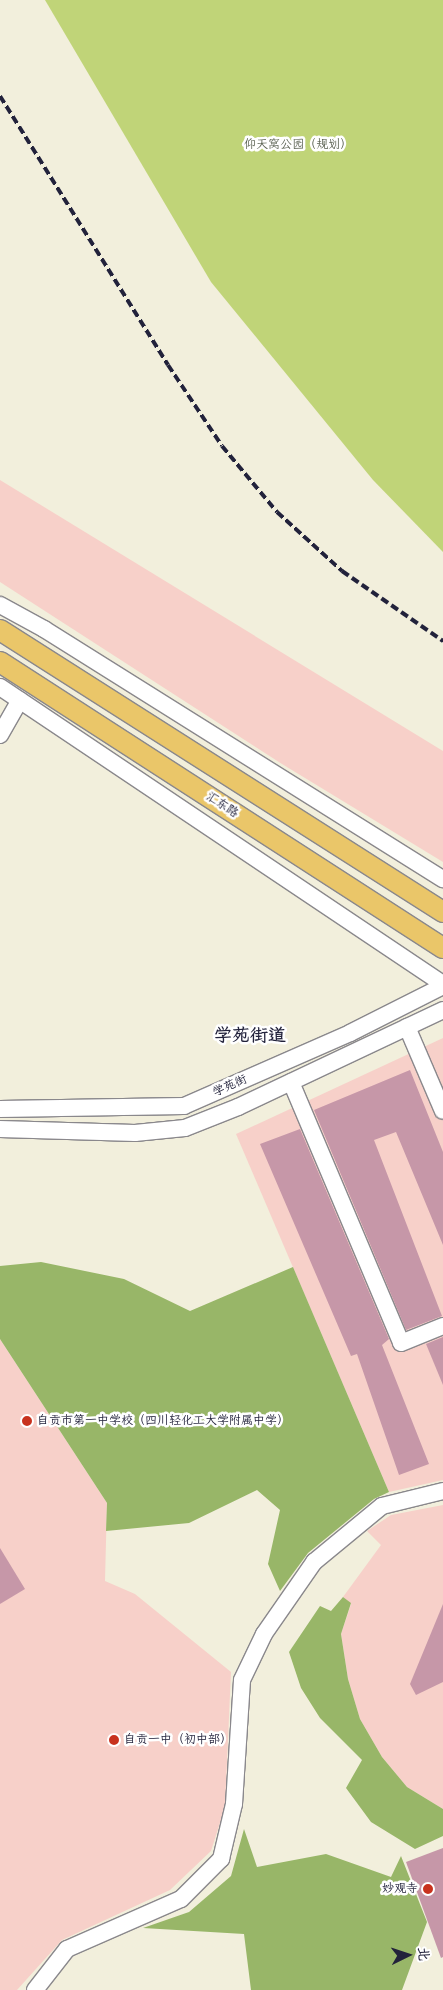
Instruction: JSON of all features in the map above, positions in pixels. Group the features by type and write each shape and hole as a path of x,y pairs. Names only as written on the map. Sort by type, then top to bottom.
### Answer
{"main road":[{"path":"0,630 443,912"},
{"name":"汇东路","path":"0,662 443,948"}],"street":[{"path":"0,605 443,879"},
{"path":"0,687 443,985"},
{"path":"0,736 20,700"},
{"name":"学苑街","path":"0,1110 184,1106 350,1033 443,985"},
{"name":"学苑街","path":"0,1129 135,1133 185,1128 291,1082 443,1010"},
{"path":"407,1027 443,1111"},
{"path":"291,1082 401,1343 443,1326"},
{"path":"35,1990 67,1949 181,1900 221,1859 234,1804 242,1680 264,1634 314,1562 382,1506 443,1491"}],"shaded area":[{"path":"0,480 443,751 443,862 282,764 0,582"},
{"path":"443,1038 443,1480 389,1492 236,1134"},
{"name":"自贡一中（初中部）","path":"0,1339 107,1503 105,1581 135,1594 231,1672 225,1807 211,1851 170,1890 62,1940 17,1990 0,1990"},
{"path":"443,1505 443,1809 407,1787 382,1757 360,1719 348,1679 341,1634 351,1604 343,1597 381,1545 367,1531 391,1515"}],"green space":[{"name":"仰天窝公园（规划）","path":"45,0 443,0 443,552 373,480 211,282"},
{"path":"41,1262 124,1279 190,1311 293,1267 389,1492 374,1499 308,1553 280,1591 268,1564 280,1510 257,1490 189,1523 106,1531 107,1503 0,1339 0,1266"},
{"path":"343,1597 351,1603 341,1634 348,1679 360,1719 382,1757 407,1787 443,1809 443,1836 415,1849 371,1822 346,1788 362,1760 320,1718 301,1688 289,1652 320,1606 331,1611"},
{"path":"244,1829 257,1867 326,1854 391,1877 401,1856 427,1922 402,1990 251,1990 244,1934 143,1928 189,1912 231,1876"}],"building":[{"path":"410,1070 443,1152 443,1245 396,1132 374,1140 442,1316 406,1330 314,1110"},
{"path":"300,1129 389,1339 382,1345 429,1464 399,1475 357,1354 351,1356 260,1144"},
{"path":"443,1337 443,1385 426,1344"},
{"path":"0,1548 25,1589 0,1604"},
{"path":"443,1604 443,1682 416,1695 410,1684"},
{"path":"443,1848 443,1957 441,1958 406,1862"}],"railway":[{"path":"0,96 168,365 222,446 277,512 342,571 443,641"}],"place":[{"name":"自贡市第一中学校（四川轻化工大学附属中学）","path":"27,1421"},
{"name":"自贡一中（初中部）","path":"114,1740"},
{"name":"妙观寺","path":"428,1889"}],"district":[{"name":"学苑街道","path":"250,1037"}]}
